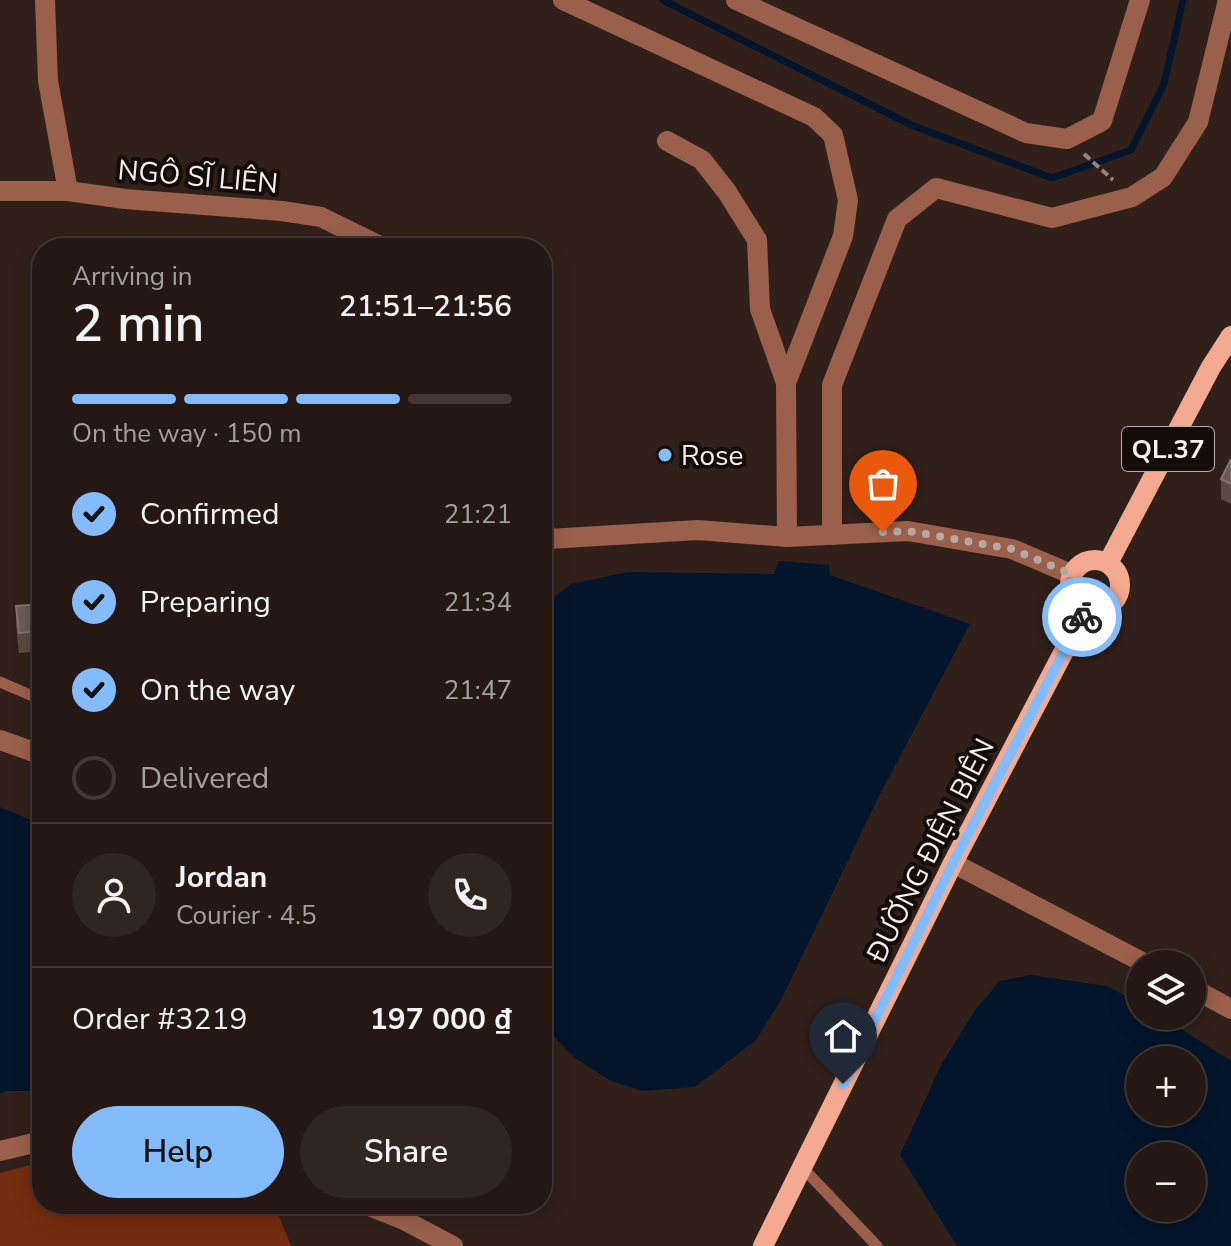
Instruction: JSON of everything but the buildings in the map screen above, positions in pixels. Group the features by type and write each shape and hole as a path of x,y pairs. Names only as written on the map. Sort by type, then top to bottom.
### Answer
{"main road":[{"name":"QL.37","path":"1108,563 1211,367 1231,336"},
{"path":"1087,560 1108,563 1118,576 1120,592 1103,609 1086,609 1071,595 1071,574 1087,560"},
{"name":"ĐƯỜNG ĐIỆN BIÊN","path":"763,1246 953,863 1086,609"}],"street":[{"path":"45,0 48,81 68,191"},
{"path":"563,0 814,117 833,135 848,200 843,236 786,383"},
{"path":"736,0 1026,133 1067,139 1102,121 1140,0"},
{"path":"832,535 832,385 897,219 936,188 1052,218 1132,197 1163,177 1198,122 1228,0"},
{"path":"667,141 702,160 727,192 757,240 760,309 786,383 787,537"},
{"name":"NGÔ SĨ LIÊN","path":"0,191 68,191 125,199 282,211 321,217 364,238"},
{"path":"552,536 698,530 787,537 908,531 1012,549 1071,574"},
{"path":"0,740 32,751"},
{"path":"953,863 1126,954"},
{"path":"1206,996 1231,1009"},
{"path":"0,1151 32,1143"},
{"path":"389,1214 453,1246"}],"lane":[{"path":"0,682 32,696"},
{"path":"802,1167 877,1246"}],"path":[{"path":"1067,139 1132,197"}],"shaded area":[{"path":"32,1165 32,1214 278,1214 291,1246 0,1246 0,1173"}],"water":[{"path":"779,561 829,565 830,575 970,624 878,798 782,998 756,1040 695,1087 643,1091 611,1081 575,1058 552,1034 552,599 571,584 628,572 774,574"},
{"path":"0,807 32,821 32,1091 6,1091 0,1094"},
{"path":"1031,975 1107,986 1126,996 1126,1030 1183,1030 1231,1061 1231,1246 957,1246 900,1155 941,1065 975,1010 1000,981"}],"waterway":[{"path":"663,0 911,125 1052,178 1131,150 1164,84 1183,0"}],"way so far":[{"path":"883,532 908,531 1012,549 1071,574 1071,595 1086,609 1082,617"}],"place":[{"name":"Rose","path":"665,455"}],"route":[{"path":"843,1084 953,863 1082,617"}]}
